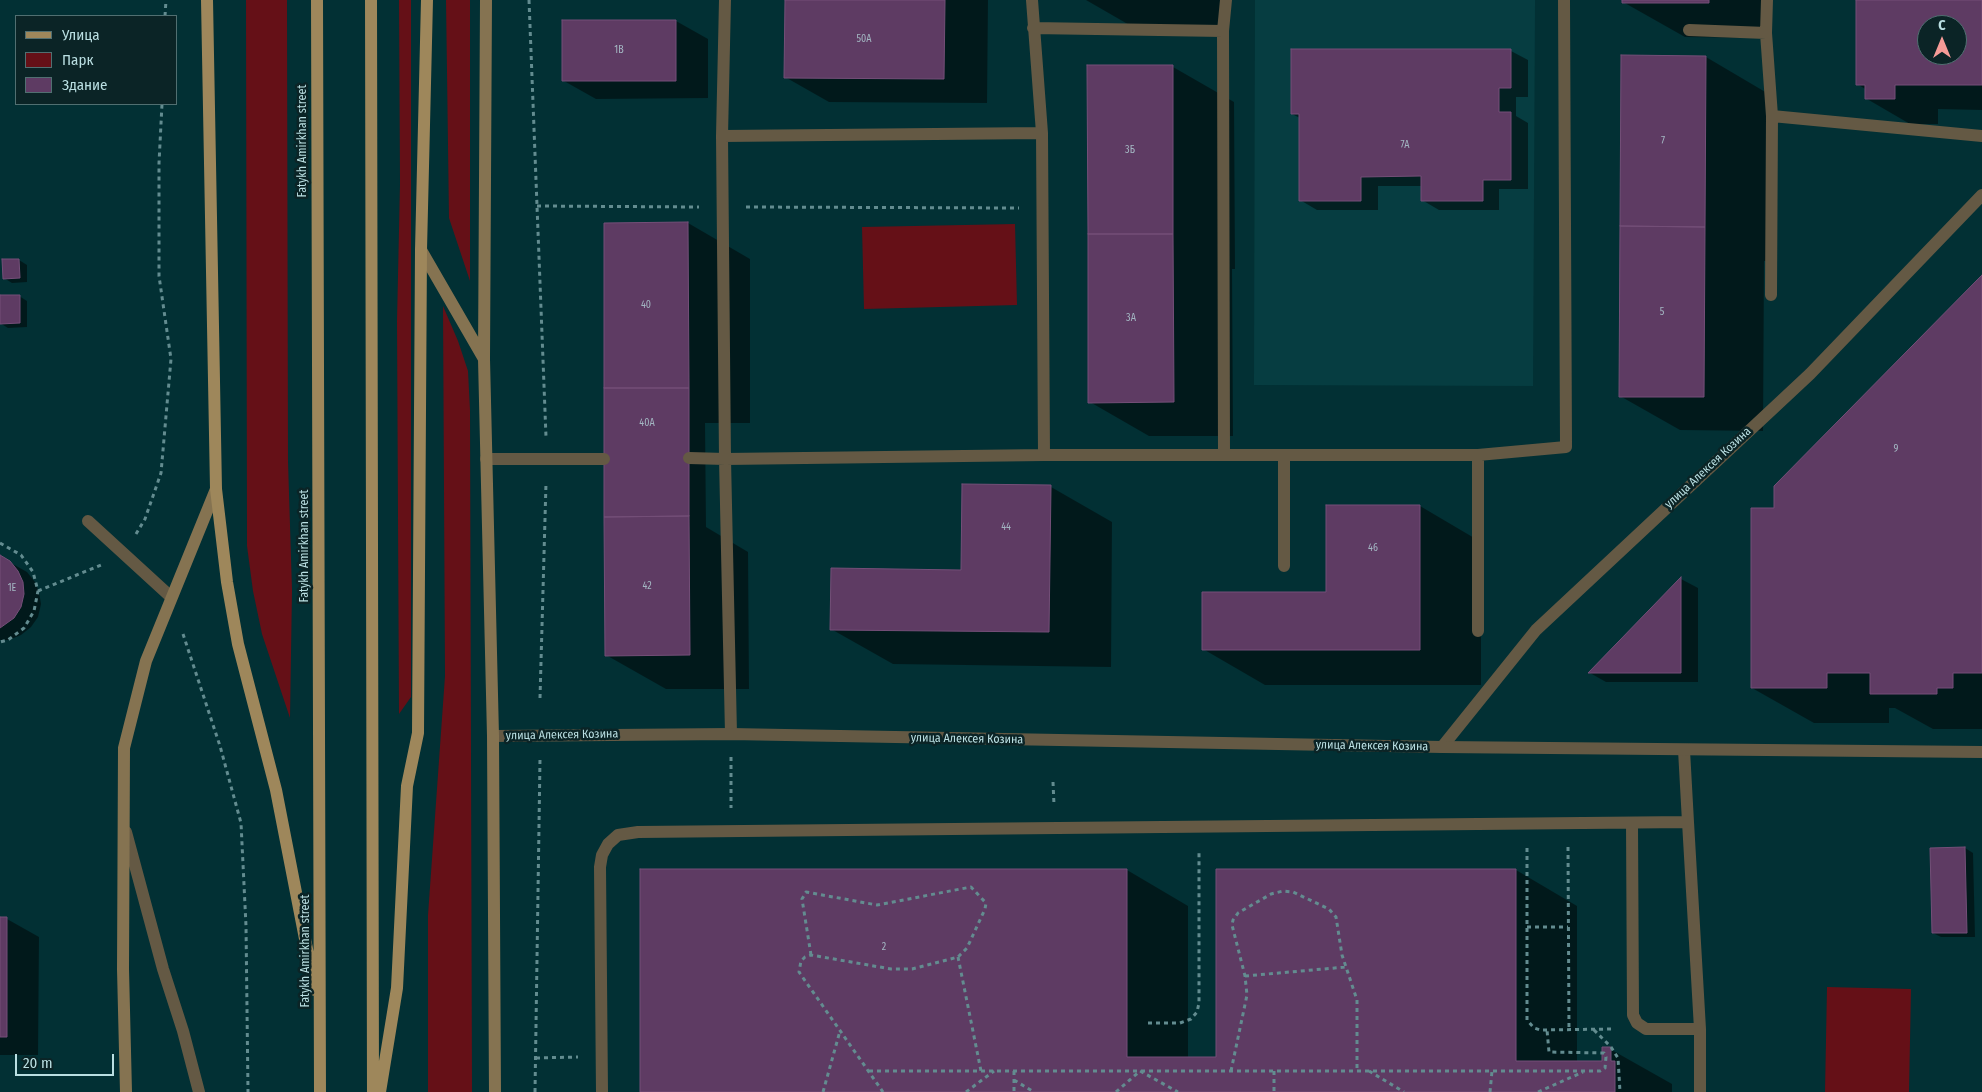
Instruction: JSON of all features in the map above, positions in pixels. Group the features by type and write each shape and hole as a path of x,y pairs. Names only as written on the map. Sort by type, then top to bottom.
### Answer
{"main road":[{"path":"207,0 216,489 227,582 238,644 276,790 320,1019"},
{"name":"Fatykh Amirkhan street","path":"316,0 320,1092"},
{"path":"371,0 373,1092"},
{"path":"380,1092 397,988 407,786 418,733 421,250 427,0"},
{"path":"486,0 484,359 492,736 495,1092"},
{"path":"421,250 484,359"},
{"path":"126,1092 123,969 124,748 146,661 216,489"}],"street":[{"path":"725,0 722,136 725,459 731,734"},
{"path":"1032,0 1042,133 1044,455"},
{"path":"1224,455 1223,31 1226,0"},
{"path":"689,458 1044,455 1478,455 1566,447 1564,0"},
{"path":"1768,0 1766,33 1772,116 1771,295"},
{"path":"1033,28 1223,31"},
{"path":"1689,30 1766,33"},
{"path":"1772,116 1982,136"},
{"path":"722,136 1042,133"},
{"name":"улица Алексея Козина","path":"1442,747 1536,630 1810,374 1982,195"},
{"path":"1284,455 1284,566"},
{"path":"1478,455 1478,631"},
{"path":"486,459 604,459"},
{"path":"88,520 171,596"},
{"name":"улица Алексея Козина","path":"492,736 731,734 1442,747 1982,752"},
{"path":"1684,750 1700,1029 1700,1092"},
{"path":"602,1092 600,867 602,855 608,844 618,835 638,832 1688,822"},
{"path":"1632,823 1634,1015 1637,1023 1646,1029 1700,1029"},
{"path":"124,824 163,969 183,1031 199,1092"}],"path":[{"path":"165,15 166,0"},
{"path":"529,0 546,459 540,698"},
{"path":"145,519 161,473 171,359 159,276 159,163 162,105"},
{"path":"537,206 1042,208"},
{"path":"0,543 21,555 33,572 38,591 34,611 24,628 8,640 0,642"},
{"path":"182,630 220,746 240,823 246,926 248,1092"},
{"path":"731,734 731,831"},
{"path":"535,1092 540,756"},
{"path":"1526,824 1528,1020 1534,1028 1547,1030 1646,1029"},
{"path":"1568,824 1569,1030"},
{"path":"1148,1023 1180,1023 1191,1019 1197,1012 1199,1003 1199,869"},
{"path":"811,955 802,899 806,892 877,905 971,887 985,901 986,906 967,948 958,957 919,968 903,969 811,955 801,961 799,972 883,1092"},
{"path":"1231,1071 1246,1000 1245,976 1232,925 1233,920 1238,913 1271,894 1283,891 1293,892 1333,912 1336,917 1342,955 1357,1000 1357,1071"},
{"path":"1526,927 1568,927"},
{"path":"958,957 981,1071"},
{"path":"1245,976 1346,967"},
{"path":"1593,1029 1612,1047 1618,1058 1620,1092"},
{"path":"823,1092 840,1030"},
{"path":"868,1071 1584,1071 1603,1070 1606,1066 1605,1054 1602,1053 1549,1052 1547,1030"},
{"path":"536,1058 601,1057"},
{"path":"966,1092 995,1071"},
{"path":"1014,1071 1014,1092"},
{"path":"1116,1092 1140,1071"},
{"path":"1140,1071 1178,1092"},
{"path":"1274,1071 1274,1092"},
{"path":"1368,1071 1404,1092"},
{"path":"1490,1092 1492,1071"},
{"path":"1538,1092 1584,1071"},
{"path":"1014,1080 1034,1092"}],"shaded area":[{"path":"1255,0 1535,0 1533,386 1254,385"}],"green space":[{"path":"246,0 287,0 288,461 292,590 290,718 262,634 253,591 247,546"},
{"path":"399,0 411,0 411,697 399,714 397,321 400,184"},
{"path":"446,0 470,0 470,281 449,218"},
{"path":"1015,224 1017,305 864,309 862,227"},
{"path":"443,306 468,371 470,410 472,1092 428,1092 428,915 445,676"},
{"path":"1827,987 1911,989 1909,1092 1825,1092"}],"building":[{"path":"785,0 945,0 944,79 784,78"},
{"path":"1622,0 1709,0 1709,3 1622,3"},
{"path":"1856,0 1982,0 1982,85 1895,85 1895,99 1865,99 1865,85 1856,85"},
{"path":"562,20 676,20 676,81 562,81"},
{"path":"1291,49 1511,49 1511,88 1499,88 1499,112 1511,112 1511,180 1483,180 1483,201 1421,201 1421,176 1361,177 1361,201 1299,201 1299,114 1291,114"},
{"path":"1621,55 1706,56 1705,227 1620,226"},
{"path":"1087,65 1173,65 1173,234 1088,234"},
{"path":"688,222 689,388 604,388 604,223"},
{"path":"1620,226 1705,227 1704,397 1619,397"},
{"path":"1088,234 1173,234 1174,402 1088,403"},
{"path":"2,259 19,259 20,278 3,279"},
{"path":"1982,275 1982,673 1953,673 1953,688 1937,688 1937,694 1870,694 1870,673 1827,673 1827,688 1751,688 1751,508 1774,508 1774,486"},
{"path":"0,295 20,295 20,323 0,324"},
{"path":"604,388 689,388 689,516 604,517"},
{"path":"962,484 1051,485 1049,632 830,630 831,568 961,570"},
{"path":"1326,505 1420,505 1420,650 1202,650 1202,592 1326,592"},
{"path":"689,516 690,655 605,656 604,517"},
{"path":"0,555 10,561 18,571 23,582 24,594 21,607 14,618 0,628"},
{"path":"1681,577 1681,673 1588,673"},
{"path":"1965,847 1967,933 1932,933 1930,848"},
{"path":"640,869 1127,869 1127,1057 1216,1057 1216,869 1516,869 1516,1061 1602,1061 1602,1047 1611,1047 1611,1061 1615,1061 1615,1092 640,1092"},
{"path":"0,917 7,917 7,1037 0,1037"}]}
